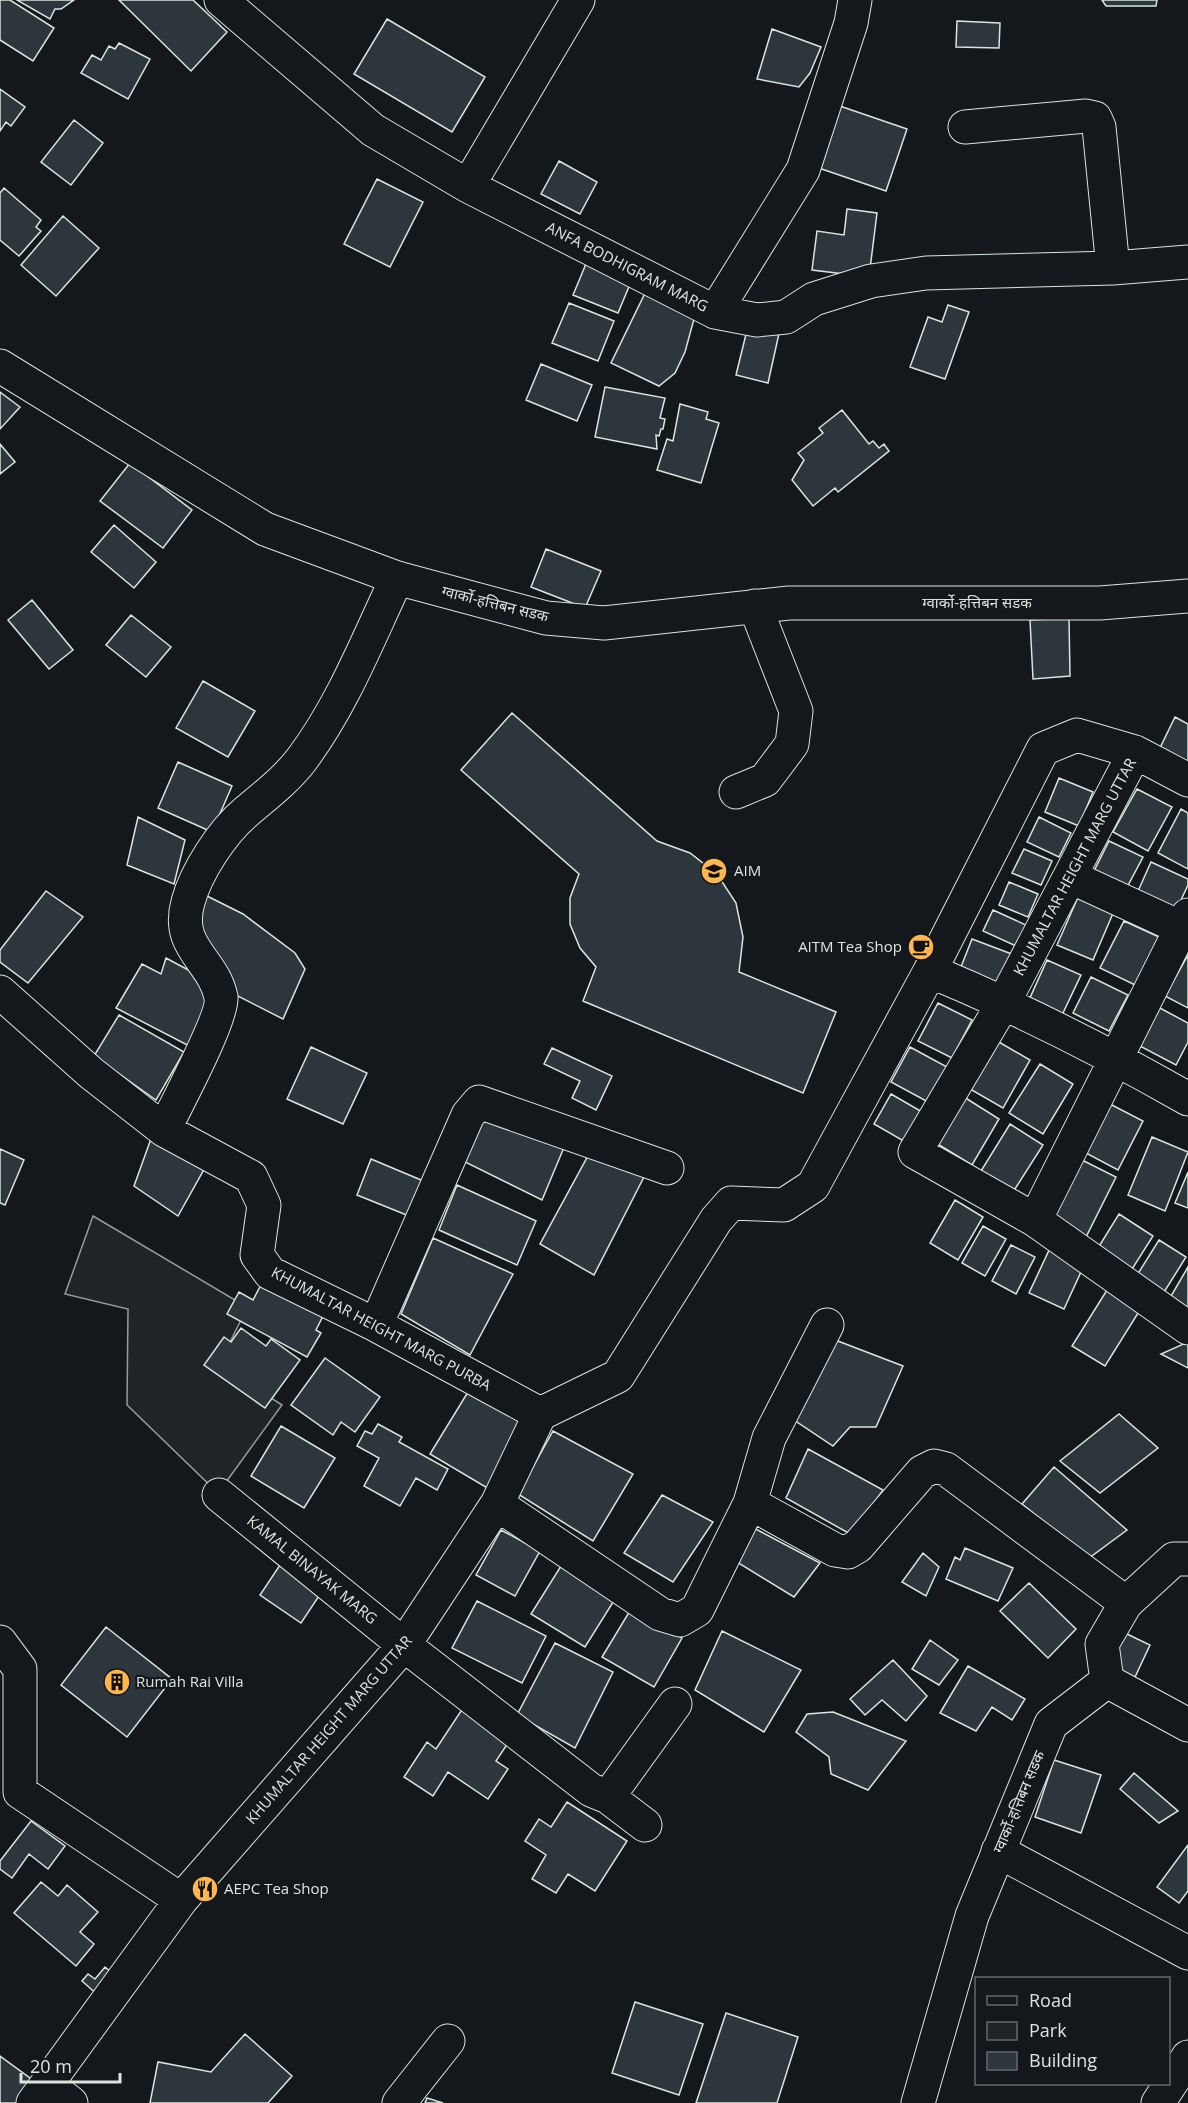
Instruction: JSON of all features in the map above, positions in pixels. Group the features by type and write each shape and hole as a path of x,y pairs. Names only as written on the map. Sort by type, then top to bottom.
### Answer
{"street":[{"name":"ANFA BODHIGRAM MARG","path":"221,0 373,130 468,186 715,312 757,320 786,317 814,298 871,281 926,273 1113,268 1177,263"},
{"path":"468,186 578,0"},
{"path":"715,312 803,170 851,23 855,0"},
{"path":"965,127 1086,116 1095,118 1099,127 1113,268"},
{"name":"ग्वार्को-हत्तिबन सडक","path":"0,366 266,529 397,578 546,618 604,623 789,603 1100,603 1188,596"},
{"path":"164,1130 216,1019 221,999 213,979 186,936 187,903 202,866 244,813 266,796 302,760 354,671 397,578"},
{"path":"736,792 765,780 792,744 796,711 755,606"},
{"path":"540,1414 618,1376 716,1220 731,1203 784,1205 813,1186 930,971 1043,749 1077,735 1135,752"},
{"name":"KHUMALTAR HEIGHT MARG UTTAR","path":"1035,1220 915,1152 1004,1002 1135,752 1188,780"},
{"path":"1071,877 1186,924 1035,1220 1188,1328"},
{"path":"930,971 1004,1002 1116,1058 1188,1099"},
{"name":"KHUMALTAR HEIGHT MARG PURBA","path":"0,992 91,1073 164,1130 251,1177 264,1205 257,1255 270,1273 376,1325 540,1414"},
{"path":"376,1325 468,1115 479,1102 667,1168"},
{"path":"497,1504 660,1614 680,1620 698,1610 750,1503 769,1438 827,1324"},
{"name":"KHUMALTAR HEIGHT MARG UTTAR","path":"51,2097 181,1900 404,1645 497,1504 540,1414"},
{"path":"750,1503 835,1550 848,1552 858,1546 922,1472 934,1466 946,1469 1126,1603"},
{"name":"KAMAL BINAYAK MARG","path":"219,1495 404,1645 591,1790 608,1797 645,1826"},
{"path":"1188,1559 1174,1559 1126,1603 1102,1644 1107,1681 1188,1725"},
{"path":"0,1642 20,1668 20,1792 181,1900"},
{"name":"ग्वार्को-हत्तिबन सडक","path":"918,2103 972,1916 1051,1724 1107,1681"},
{"path":"608,1797 675,1704"},
{"path":"998,1851 1188,1953"},
{"path":"399,2103 448,2041"},
{"path":"1170,2085 1188,2057"},
{"path":"1158,2103 1170,2085"}],"green space":[{"path":"93,1216 235,1300 242,1318 219,1364 282,1405 218,1493 127,1405 128,1309 65,1294"}],"building":[{"path":"0,0 10,0 54,28 33,61 0,40"},
{"path":"17,0 74,0 61,9 55,9 50,19"},
{"path":"119,0 193,0 227,32 191,71"},
{"path":"1102,0 1157,0 1156,6 1106,6"},
{"path":"387,19 485,77 452,132 354,74"},
{"path":"957,21 1000,23 999,48 956,47"},
{"path":"772,29 821,47 810,73 799,87 757,79"},
{"path":"119,43 150,59 128,99 81,73 92,55 101,60 109,46 115,49"},
{"path":"0,89 25,107 11,126 6,122 0,131"},
{"path":"831,103 907,129 886,191 810,165"},
{"path":"74,120 103,143 71,185 41,162"},
{"path":"559,161 597,182 580,214 541,194"},
{"path":"377,179 423,202 390,267 344,244"},
{"path":"4,188 41,220 36,227 41,231 19,256 0,240 0,193"},
{"path":"847,209 877,213 869,277 812,270 817,231 844,235"},
{"path":"63,216 99,248 56,296 21,265"},
{"path":"588,259 633,277 618,313 573,295"},
{"path":"649,285 697,308 685,352 675,373 659,386 611,363"},
{"path":"569,303 614,321 598,361 552,343"},
{"path":"948,305 969,312 945,379 910,367 928,317 942,322"},
{"path":"749,322 780,329 768,383 736,375"},
{"path":"541,364 592,385 577,421 526,400"},
{"path":"605,387 665,398 660,418 665,419 663,429 659,436 656,435 657,449 595,437"},
{"path":"0,392 20,407 0,429"},
{"path":"680,404 708,412 706,419 719,423 701,483 657,470 667,439 673,441"},
{"path":"842,410 869,444 873,441 879,448 884,444 889,451 838,492 835,488 813,506 792,480 804,460 798,453 823,433 819,428"},
{"path":"0,444 15,462 0,474"},
{"path":"130,463 192,510 163,548 100,501"},
{"path":"114,525 156,562 134,588 91,552"},
{"path":"546,549 601,571 585,608 531,587"},
{"path":"32,600 73,650 49,669 8,620"},
{"path":"131,615 171,647 146,677 106,645"},
{"path":"1069,618 1070,676 1033,679 1030,620"},
{"path":"203,681 255,711 228,757 176,728"},
{"path":"512,713 657,841 690,853 717,874 736,903 743,937 739,972 836,1012 803,1093 583,1001 596,967 580,948 570,924 570,898 579,874 461,770"},
{"path":"1175,717 1188,724 1188,767 1158,752"},
{"path":"178,762 232,786 212,832 158,808"},
{"path":"1059,778 1093,792 1079,826 1045,812"},
{"path":"1137,789 1172,807 1148,851 1113,832"},
{"path":"1181,809 1188,813 1188,869 1158,853"},
{"path":"138,817 185,840 174,884 127,865"},
{"path":"1039,817 1071,833 1059,857 1027,842"},
{"path":"1109,841 1143,857 1125,891 1092,875"},
{"path":"1024,849 1052,861 1041,885 1012,873"},
{"path":"1151,862 1188,879 1188,885 1173,917 1134,900"},
{"path":"1009,882 1038,894 1028,917 999,905"},
{"path":"46,891 83,917 28,983 0,962 0,950"},
{"path":"203,894 243,914 295,953 305,969 283,1019 228,991 196,918"},
{"path":"1079,895 1114,911 1093,960 1057,945"},
{"path":"993,910 1026,925 1016,946 983,931"},
{"path":"1124,921 1159,937 1135,985 1100,968"},
{"path":"972,939 1017,956 1005,989 959,972"},
{"path":"1188,955 1188,1008 1165,996"},
{"path":"166,958 205,979 212,1001 193,1048 116,1008 142,964 161,974"},
{"path":"1047,960 1081,975 1062,1015 1029,1000"},
{"path":"1091,977 1128,995 1109,1031 1073,1013"},
{"path":"938,1003 972,1020 952,1058 918,1041"},
{"path":"1156,1006 1188,1023 1188,1042 1176,1065 1136,1044"},
{"path":"119,1015 184,1052 156,1100 94,1056"},
{"path":"997,1041 1030,1060 1003,1108 970,1089"},
{"path":"311,1047 367,1073 343,1124 287,1099"},
{"path":"910,1047 947,1067 928,1102 891,1082"},
{"path":"552,1048 612,1076 596,1110 572,1098 580,1081 544,1064"},
{"path":"1040,1064 1073,1084 1043,1134 1009,1113"},
{"path":"891,1094 924,1113 907,1143 874,1124"},
{"path":"964,1097 999,1119 972,1165 936,1143"},
{"path":"1108,1103 1143,1121 1118,1170 1084,1152"},
{"path":"482,1114 565,1145 542,1200 461,1160"},
{"path":"1010,1124 1043,1145 1013,1192 981,1171"},
{"path":"152,1136 207,1164 178,1216 134,1186"},
{"path":"1152,1137 1188,1152 1165,1211 1128,1195"},
{"path":"0,1149 24,1160 5,1205 0,1203"},
{"path":"589,1154 647,1171 594,1275 540,1244"},
{"path":"371,1159 433,1185 419,1220 357,1195"},
{"path":"1082,1160 1116,1177 1084,1241 1050,1224"},
{"path":"1188,1172 1188,1208 1175,1203"},
{"path":"457,1185 536,1221 517,1265 439,1230"},
{"path":"955,1200 983,1217 958,1260 930,1243"},
{"path":"1119,1214 1153,1236 1127,1277 1093,1256"},
{"path":"983,1226 1006,1239 985,1276 962,1263"},
{"path":"433,1238 513,1274 470,1355 401,1314"},
{"path":"1159,1240 1186,1257 1161,1297 1134,1280"},
{"path":"1011,1245 1035,1257 1016,1294 992,1281"},
{"path":"1051,1246 1086,1261 1064,1309 1029,1293"},
{"path":"1188,1267 1188,1315 1167,1303"},
{"path":"263,1281 324,1314 316,1330 321,1333 307,1357 227,1314 239,1292 253,1300"},
{"path":"1107,1290 1140,1310 1105,1366 1072,1346"},
{"path":"241,1328 266,1346 271,1339 300,1360 265,1408 204,1365 224,1337 231,1342"},
{"path":"830,1338 903,1366 876,1427 850,1427 833,1446 791,1418"},
{"path":"1188,1342 1188,1368 1161,1354"},
{"path":"325,1358 380,1397 355,1432 341,1422 333,1435 291,1405"},
{"path":"471,1387 530,1422 489,1489 430,1454"},
{"path":"1119,1414 1158,1448 1100,1493 1060,1461"},
{"path":"378,1424 402,1437 399,1442 448,1469 437,1490 416,1478 400,1506 364,1486 379,1458 357,1446 365,1431 372,1434"},
{"path":"281,1426 335,1458 304,1508 251,1476"},
{"path":"553,1431 633,1474 593,1541 518,1494"},
{"path":"808,1449 883,1490 852,1535 786,1498"},
{"path":"1054,1467 1127,1530 1089,1558 1022,1504"},
{"path":"662,1495 713,1522 673,1582 624,1553"},
{"path":"750,1526 820,1563 794,1597 732,1559"},
{"path":"501,1530 540,1551 515,1596 476,1575"},
{"path":"965,1548 1013,1568 998,1601 946,1579 955,1557 960,1560"},
{"path":"923,1553 939,1567 926,1596 902,1582"},
{"path":"284,1559 325,1587 301,1623 260,1595"},
{"path":"561,1566 615,1599 585,1647 531,1614"},
{"path":"1029,1583 1076,1629 1048,1658 1000,1611"},
{"path":"477,1601 546,1636 522,1683 452,1648"},
{"path":"631,1609 682,1638 654,1687 602,1657"},
{"name":"Rumah Rai Villa","path":"106,1627 172,1679 127,1737 61,1685"},
{"path":"722,1631 801,1670 764,1732 695,1690"},
{"path":"1125,1633 1150,1645 1135,1677 1109,1665"},
{"path":"930,1640 958,1660 939,1685 912,1669"},
{"path":"555,1643 613,1672 575,1748 517,1715"},
{"path":"893,1660 927,1696 906,1721 882,1700 865,1715 850,1699"},
{"path":"968,1666 1025,1699 1012,1720 992,1707 976,1731 940,1713"},
{"path":"463,1708 510,1740 496,1761 508,1769 488,1799 448,1772 433,1796 404,1777 427,1742 436,1749"},
{"path":"833,1712 906,1741 868,1790 831,1774 829,1757 796,1732 807,1714"},
{"path":"1054,1760 1101,1775 1081,1833 1035,1817"},
{"path":"1134,1773 1178,1811 1159,1823 1120,1789"},
{"path":"567,1802 627,1841 595,1891 568,1874 556,1893 532,1879 546,1855 525,1841 539,1819 551,1827"},
{"path":"31,1821 65,1846 48,1869 29,1854 12,1878 0,1869 0,1861"},
{"path":"1188,1845 1188,1891 1179,1903 1157,1887"},
{"path":"41,1882 58,1896 67,1885 98,1912 80,1932 94,1944 76,1966 14,1913"},
{"path":"105,1967 116,1976 99,1996 82,1981 88,1974 95,1979"},
{"path":"635,2002 703,2024 679,2095 612,2073"},
{"path":"726,2013 798,2037 777,2103 696,2103"},
{"path":"245,2034 292,2076 268,2103 150,2103 158,2062 211,2072"},
{"path":"0,2056 34,2081 18,2103 0,2103"},
{"path":"427,2098 443,2103 425,2103"}],"place":[{"name":"AIM","path":"714,871"},
{"name":"AITM Tea Shop","path":"921,947"},
{"name":"Rumah Rai Villa","path":"117,1682"},
{"name":"AEPC Tea Shop","path":"205,1889"}]}
